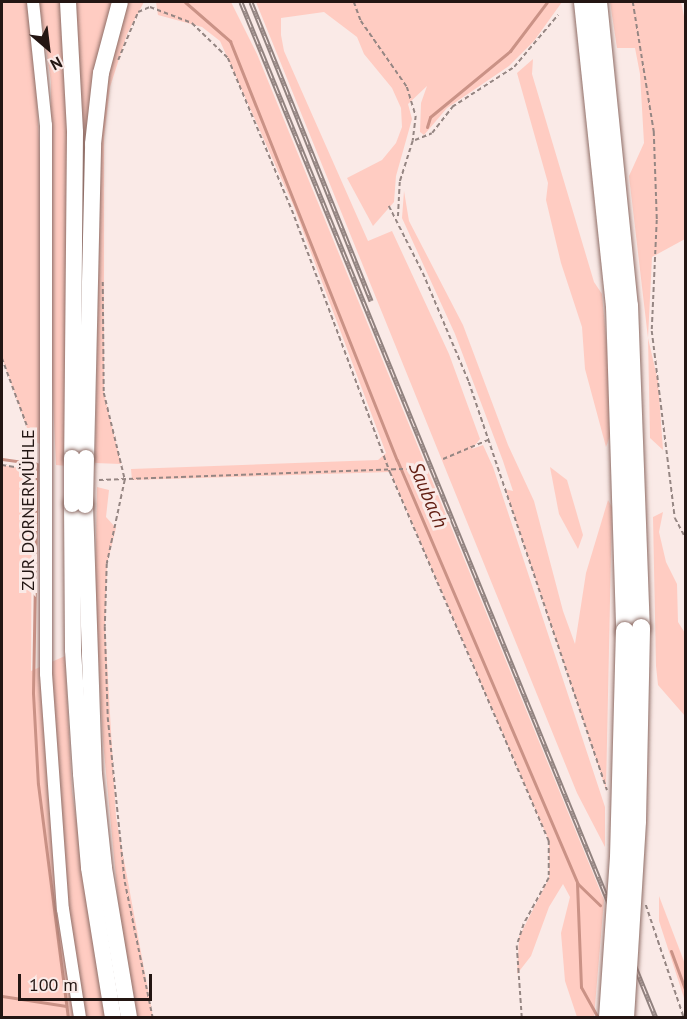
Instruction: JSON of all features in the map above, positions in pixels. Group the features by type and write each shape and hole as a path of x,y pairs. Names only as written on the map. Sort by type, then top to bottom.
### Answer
{"highway":[{"path":"584,2 615,306 633,630 608,1017"},
{"path":"598,2 629,305 637,822 625,1017"}],"main road":[{"path":"68,2 75,132 79,458 73,650 89,868 114,1017"},
{"path":"79,458 93,144 101,73 120,2"},
{"path":"79,504 94,774 107,891 129,1017"}],"street":[{"name":"ZUR DORNERMÜHLE","path":"33,2 47,159 46,674 63,909 80,1017"}],"path":[{"path":"354,2 361,21 413,101 416,116 413,141 400,182 397,220"},
{"path":"633,2 654,132 657,220 652,331 675,518 686,539"},
{"path":"117,66 127,34 142,8 192,23 228,58 292,210 390,472 490,696 550,847 549,878 524,924 518,946 522,1017"},
{"path":"413,141 432,133 452,107 514,67 558,15"},
{"path":"389,206 447,326 488,439 610,799"},
{"path":"104,279 104,393 125,480 107,564 105,627 108,718 125,882 153,1017"},
{"path":"2,358 38,453"},
{"path":"443,459 488,439"},
{"path":"2,465 32,470"},
{"path":"105,480 390,472 423,468"},
{"path":"646,903 684,1017"}],"shaded area":[{"path":"2,2 27,2 34,44 42,199 43,446 31,439 2,358"},
{"path":"39,2 61,2 67,78 67,466 56,465 51,358 51,82"},
{"path":"75,2 113,2 95,74 80,173"},
{"path":"128,2 144,2 127,34 110,87 104,137 104,393 121,464 95,463 101,133 107,77"},
{"path":"156,2 231,2 257,54 604,900 594,1017 577,1017 565,981 561,933 570,897 563,884 549,907 531,956 517,974 519,937 549,878 549,841 390,472 132,480 131,469 378,460 386,453 294,207 220,41 202,27 158,15"},
{"path":"256,2 562,2 534,41 509,66 447,108 424,135 420,132 421,103 427,86 408,104 412,119 396,176 394,202 373,226 347,178 382,160 396,143 402,127 401,108 392,88 364,54 357,37 324,12 281,18 281,35 284,51 368,241 392,231 449,354 480,439 472,449 483,445 493,467 605,807 605,847 577,793"},
{"path":"610,2 681,2 685,21 685,239 652,257 648,338 629,176 644,143 640,74 635,48 617,48"},
{"path":"533,59 532,74 594,282 602,294 614,425 606,447 585,369 582,327 561,263 546,200 548,183 517,73"},
{"path":"404,191 409,221 463,325 508,445 534,501 563,611 575,644 586,573 608,500 612,507 606,789 505,489 513,491 503,461 455,334 402,218"},
{"path":"648,338 658,381 663,450 650,438"},
{"path":"2,465 32,470 31,671 65,656 72,791 106,1017 2,1017"},
{"path":"550,467 567,480 583,535 578,549 559,514"},
{"path":"97,487 109,490 106,517 116,528 107,564 105,627 116,817 153,1017 137,1017 119,910 103,741 95,594"},
{"path":"663,512 659,532 666,562 677,584 678,622 685,633 685,716 658,685 653,517"},
{"path":"659,896 685,964 685,1001 659,921"}],"waterway":[{"name":"Saubach","path":"185,2 230,41 397,460 577,883 581,987 598,1018"},
{"path":"427,127 430,117 510,51 547,2"},
{"path":"2,459 37,464 33,693 38,784 68,1018"},
{"path":"577,883 600,905"},
{"path":"671,951 686,992"},
{"path":"2,996 66,1006"}],"railway":[{"path":"241,2 656,1018"},
{"path":"251,2 371,301"}]}
